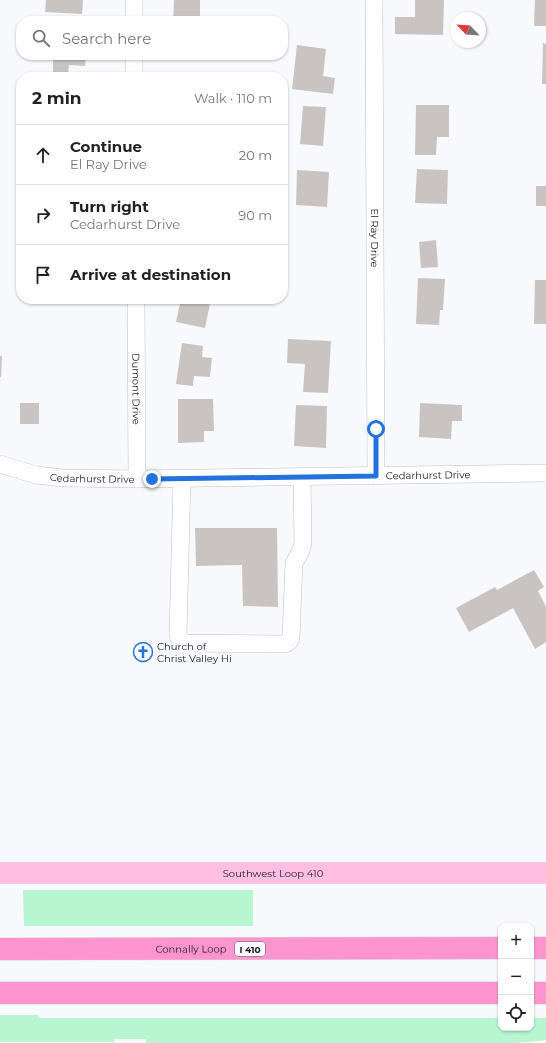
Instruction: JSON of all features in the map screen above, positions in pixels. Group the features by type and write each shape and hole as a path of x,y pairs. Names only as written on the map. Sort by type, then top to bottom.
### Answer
{"highway":[{"name":"Connally Loop","path":"0,949 498,948"},
{"path":"534,948 546,948"},
{"path":"534,992 546,992"},
{"path":"0,993 498,993"}],"main road":[{"name":"Southwest Loop 410","path":"0,873 546,873"}],"street":[{"path":"134,0 134,16"},
{"name":"El Ray Drive","path":"374,0 376,476"},
{"path":"134,60 134,72"},
{"name":"Dumont Drive","path":"136,304 137,479"},
{"name":"Cedarhurst Drive","path":"0,464 36,475 63,478 182,479 546,473"},
{"path":"182,479 178,635 180,640 186,643 285,644 289,642 291,638 294,563 301,551 303,543 302,477"}],"green space":[{"path":"23,890 253,890 253,926 24,926"},
{"path":"0,1015 38,1015 39,1018 498,1018 498,1031 534,1031 534,1018 546,1018 546,1040 516,1043 146,1043 146,1039 115,1039 114,1042 0,1042"}],"building":[{"path":"46,0 83,0 82,14 45,12"},
{"path":"174,0 200,0 200,16 173,16"},
{"path":"415,0 444,0 443,35 395,34 395,17 415,17"},
{"path":"535,0 546,0 546,26 534,26"},
{"path":"543,43 546,44 546,84 542,84"},
{"path":"297,45 326,49 323,76 335,78 333,94 292,89"},
{"path":"53,60 86,60 85,66 69,65 68,72 53,72"},
{"path":"416,105 449,105 449,137 437,137 436,155 415,155"},
{"path":"303,106 326,107 323,146 300,144"},
{"path":"417,169 448,170 447,204 415,203"},
{"path":"297,170 329,172 327,207 296,205"},
{"path":"536,186 546,186 546,206 536,206"},
{"path":"436,240 438,267 421,268 419,242"},
{"path":"418,278 445,279 443,310 440,310 439,325 416,324"},
{"path":"535,280 546,280 546,324 534,324"},
{"path":"180,304 210,304 205,328 176,322"},
{"path":"288,339 331,341 328,393 303,392 305,364 287,363"},
{"path":"182,343 203,346 202,357 212,358 210,377 194,376 193,386 176,384"},
{"path":"0,356 2,356 1,377 0,377"},
{"path":"178,399 213,399 214,431 204,431 204,442 178,443"},
{"path":"20,403 39,403 39,424 20,424"},
{"path":"420,403 462,405 462,421 452,421 451,439 419,437"},
{"path":"296,405 327,406 326,448 294,446"},
{"path":"195,528 277,528 278,607 243,606 242,565 196,566"},
{"path":"534,570 544,587 538,591 546,607 546,642 535,649 513,608 469,632 456,608 495,587 497,590"}],"place":[{"name":"Church of Christ Valley Hi","path":"143,652"}],"route":[{"path":"152,479 376,476 376,429"}]}
